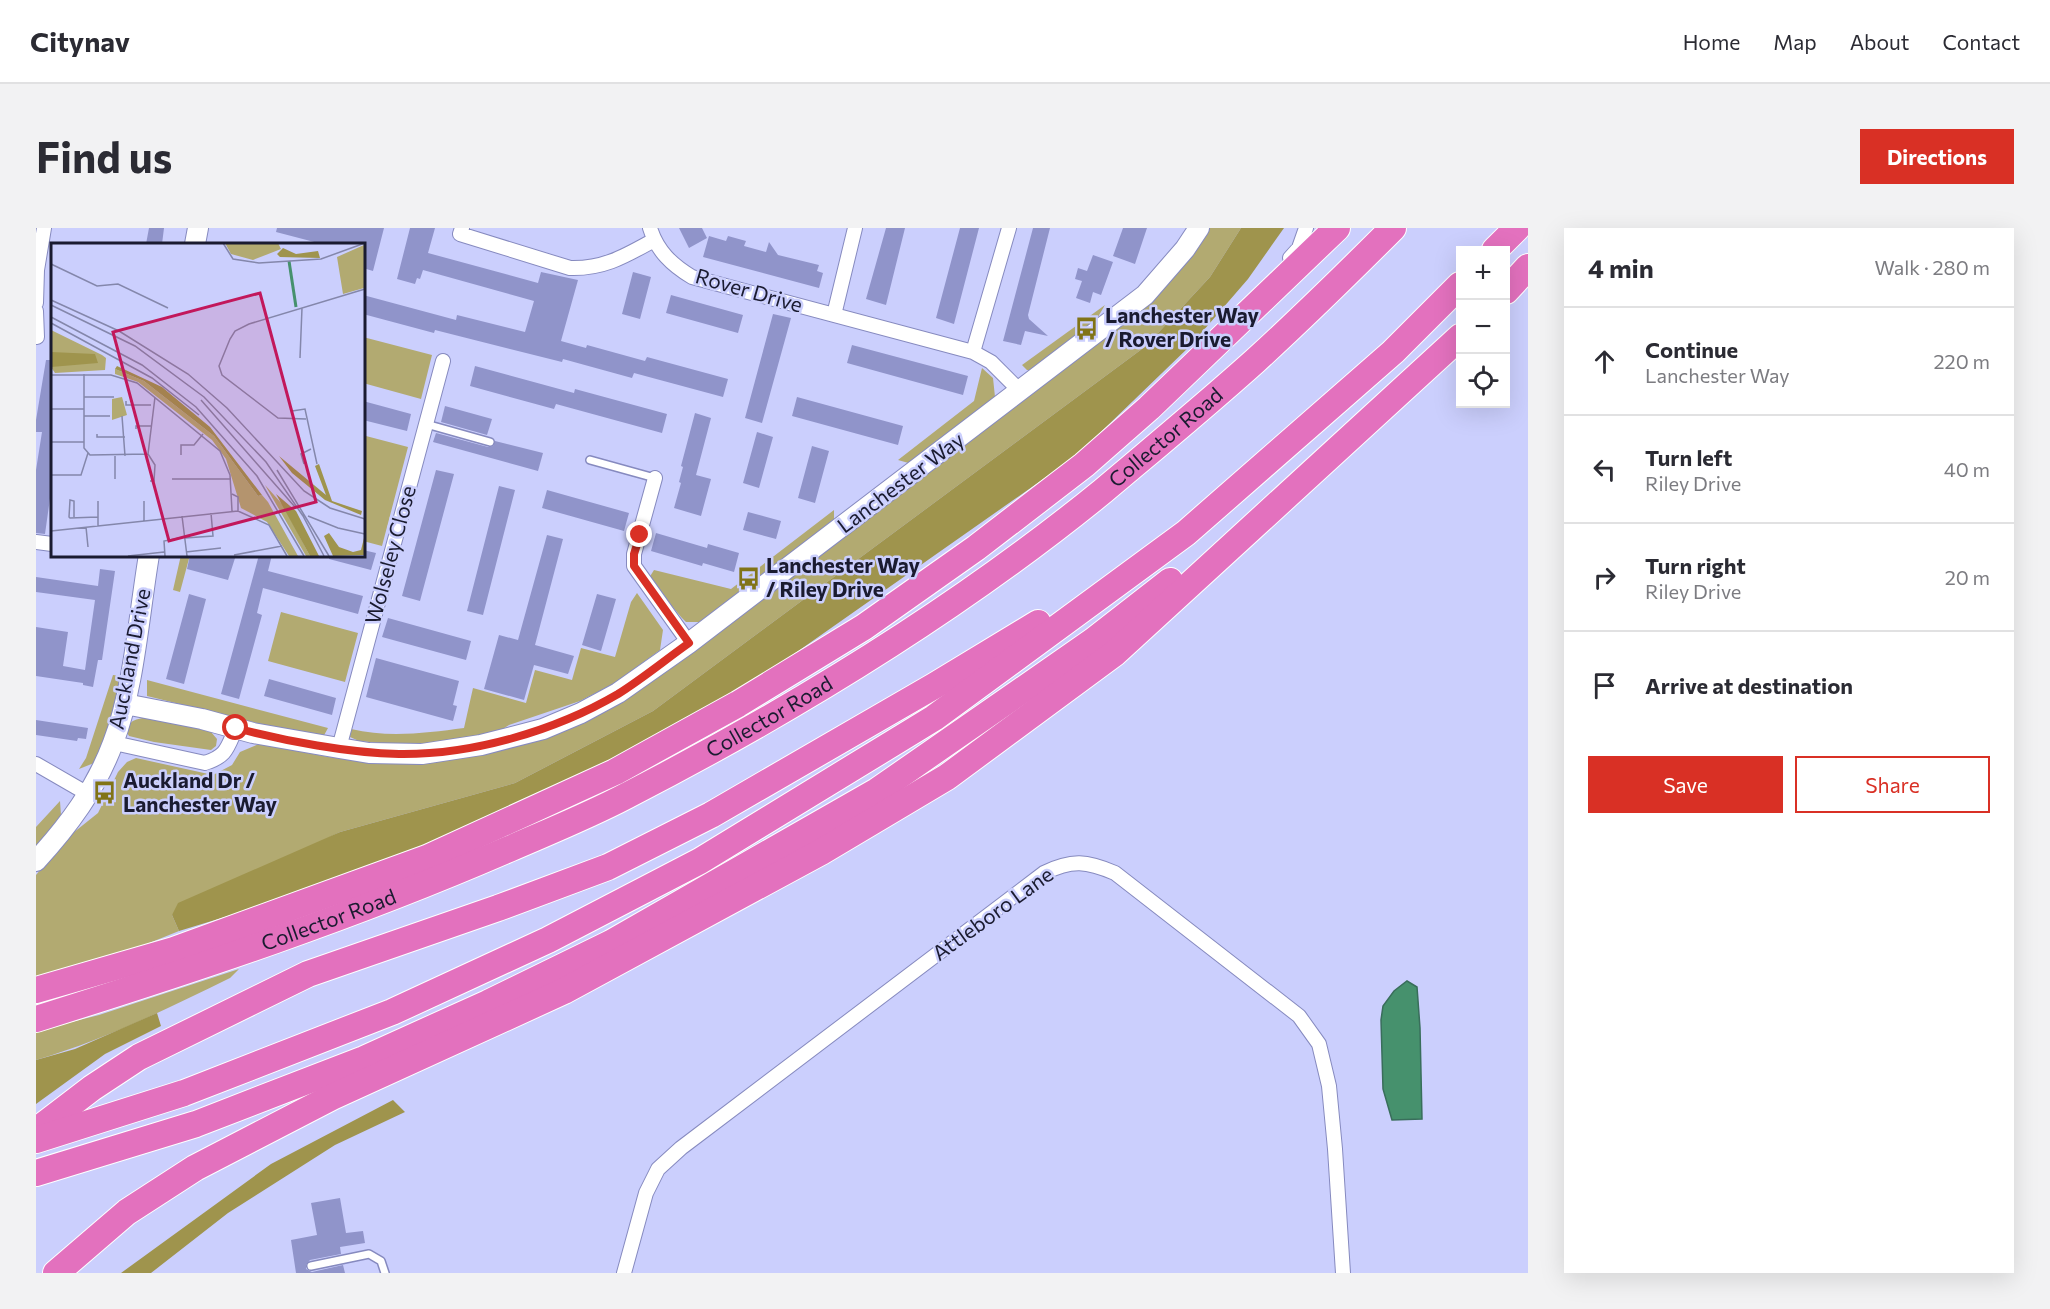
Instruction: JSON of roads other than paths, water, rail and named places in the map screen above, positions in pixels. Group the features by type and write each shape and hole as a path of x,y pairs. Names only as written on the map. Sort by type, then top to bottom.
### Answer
{"highway":[{"name":"Collector Road","path":"36,990 174,950 427,858 615,772 738,704 864,627 976,548 1075,472 1149,408 1337,228"},
{"name":"Collector Road","path":"36,1019 171,977 313,928 439,879 623,798 754,726 881,650 992,575 1101,492 1255,361 1393,228"},
{"path":"1499,246 1517,228"},
{"path":"1510,287 1528,267"},
{"path":"36,1140 184,1093 392,1012 548,940 700,861 934,718 1186,533 1393,352 1456,290"},
{"path":"56,1273 127,1212 195,1168 332,1097 564,991 821,852 947,777 1114,652 1456,342"},
{"path":"36,1173 196,1124 364,1059 488,1003 611,943 877,792 1093,641 1322,463"},
{"path":"36,1131 139,1057 308,974 608,867 711,815 934,686 1186,533"}],"street":[{"path":"36,303 37,270 44,228"},
{"path":"195,243 198,228"},
{"path":"462,228 460,234 570,268 588,268 613,262 652,234"},
{"path":"834,315 855,228"},
{"path":"973,352 1009,228"},
{"name":"Lanchester Way","path":"124,704 369,753 422,754 481,745 532,732 581,713 618,693 689,643 1145,295 1185,249 1199,228"},
{"path":"1149,408 1299,248 1306,228"},
{"name":"Rover Drive","path":"652,234 660,251 680,270 692,277 973,352 991,362 1020,391"},
{"path":"36,311 37,338"},
{"name":"Wolseley Close","path":"339,748 443,361"},
{"path":"655,478 634,554 634,566 689,643"},
{"path":"36,542 51,544"},
{"name":"Auckland Drive","path":"36,861 61,834 88,794 114,742 124,704 148,556"},
{"path":"114,742 205,763 219,759 226,750 236,728"},
{"path":"36,764 88,794"},
{"name":"Attleboro Lane","path":"624,1273 646,1193 658,1169 681,1148 1044,873 1060,865 1079,862 1099,866 1115,873 1299,1016 1319,1044 1329,1086 1343,1273"}],"lane":[{"path":"426,424 490,442"},
{"path":"590,460 655,478"},
{"path":"310,1266 369,1254 381,1261 385,1273"}],"place":[{"name":"Lanchester Way / Rover Drive","path":"1087,328"},
{"name":"Lanchester Way / Riley Drive","path":"748,578"},
{"name":"Auckland Dr / Lanchester Way","path":"105,793"}]}
